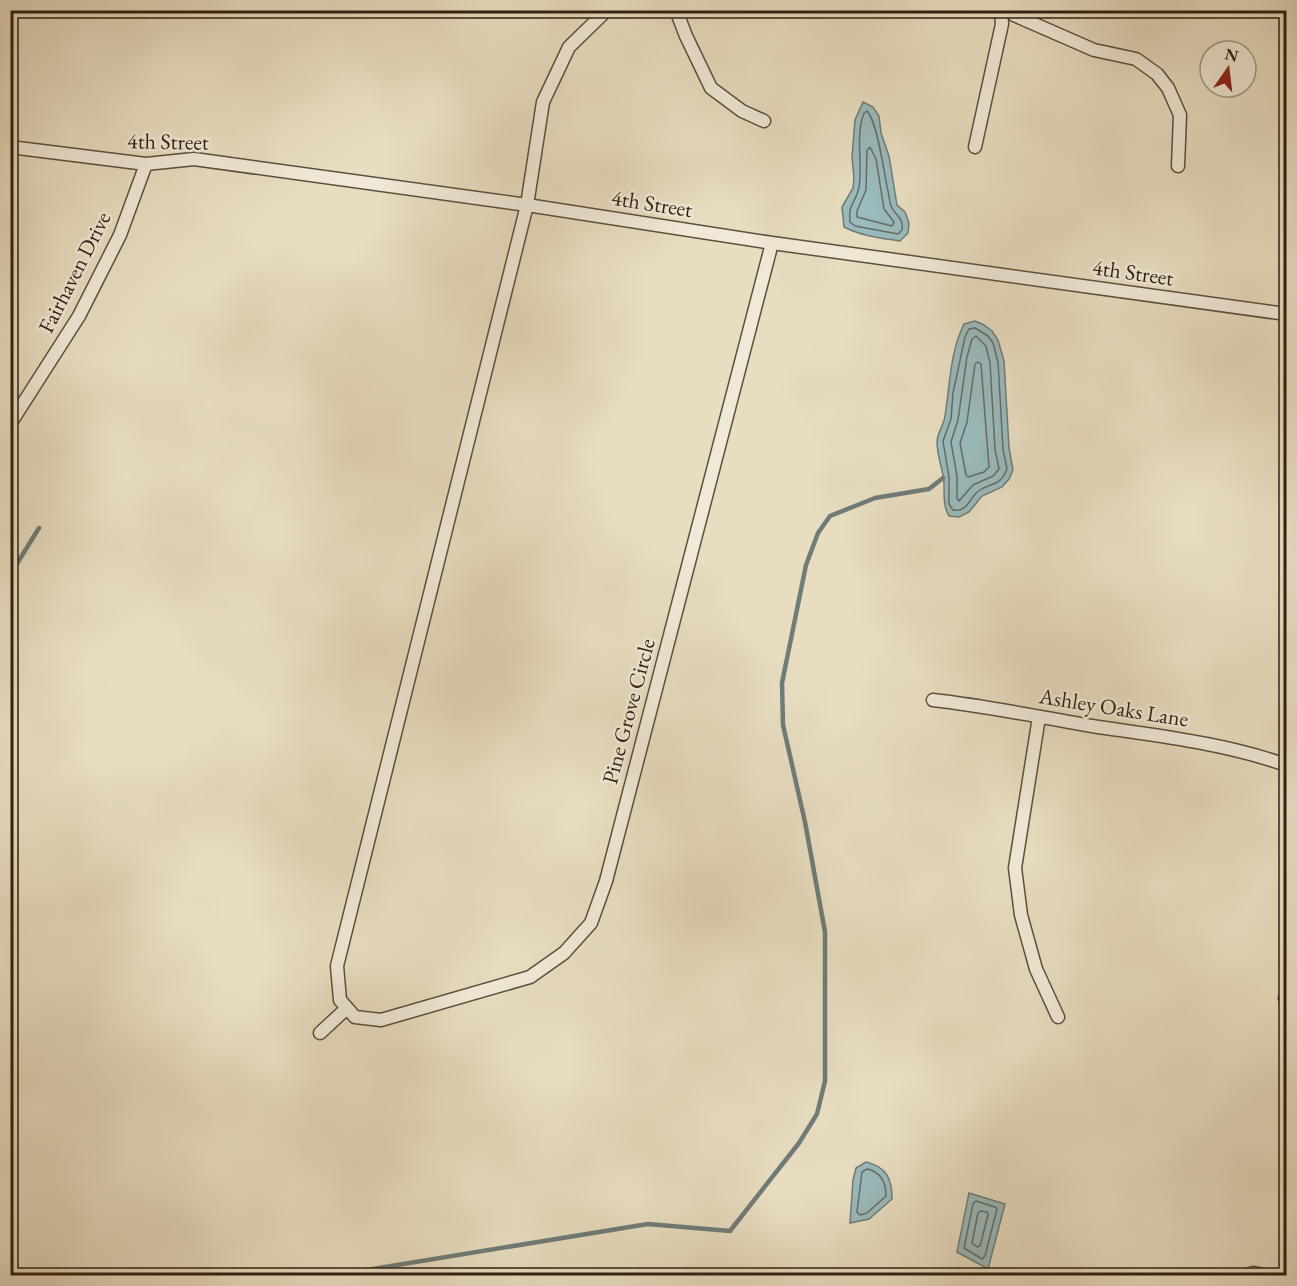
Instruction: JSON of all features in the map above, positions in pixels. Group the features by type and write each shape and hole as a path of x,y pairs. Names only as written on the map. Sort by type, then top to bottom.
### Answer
{"street":[{"path":"320,1033 347,1008 340,1000 337,966 527,205 543,102 569,47 607,10"},
{"path":"676,10 711,88 742,111 764,121"},
{"path":"975,147 985,91 1002,24 1001,10"},
{"path":"1009,10 1014,15 1094,50 1136,60 1157,74 1168,88 1179,116 1178,166"},
{"name":"4th Street","path":"10,147 146,164 194,159 527,205 772,243 1287,314"},
{"name":"Fairhaven Drive","path":"10,424 79,316 120,235 146,164"},
{"name":"Pine Grove Circle","path":"347,1008 355,1017 381,1020 530,977 564,953 591,923 606,881 772,243"},
{"name":"Ashley Oaks Lane","path":"933,700 987,706 1039,717 1213,744 1287,765"},
{"path":"1039,717 1015,868 1021,915 1036,969 1058,1017"}],"lane":[{"path":"1230,1275 1253,1270 1279,1275 1287,1274"}],"water":[{"path":"863,102 873,107 879,116 881,133 889,156 897,205 905,212 909,223 908,233 900,241 864,235 844,227 842,207 853,188 852,157 855,120"},
{"path":"975,321 992,331 998,340 1004,361 1009,448 1013,470 1002,487 982,496 969,512 959,517 949,516 944,501 944,480 937,439 944,419 953,357 959,335 964,324"},
{"path":"866,1162 879,1167 887,1175 891,1185 892,1199 869,1219 850,1223 856,1168"},
{"path":"969,1193 1005,1204 988,1269 957,1252"}],"waterway":[{"path":"330,1276 648,1224 730,1231 799,1143 817,1114 825,1081 825,932 805,822 783,725 782,683 806,565 818,533 830,516 875,498 929,489 943,478"},
{"path":"10,575 39,528"}]}
